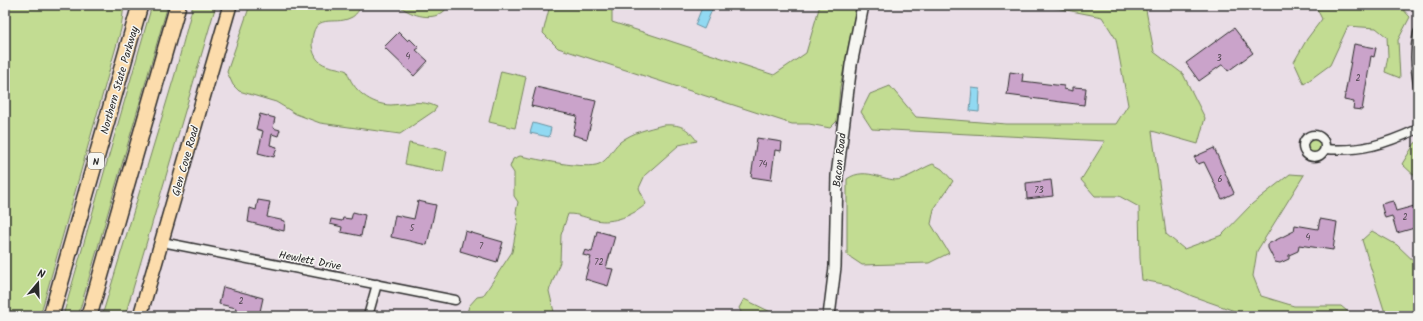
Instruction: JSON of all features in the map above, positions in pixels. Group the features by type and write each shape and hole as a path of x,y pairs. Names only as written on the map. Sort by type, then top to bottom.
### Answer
{"highway":[{"name":"Northern State Parkway","path":"51,316 140,5"},
{"path":"89,316 178,5"}],"main road":[{"name":"Glen Cove Road","path":"140,316 230,5"}],"street":[{"name":"Bacon Road","path":"829,316 835,267 837,176 852,58 862,5"},
{"path":"1418,33 1415,46 1415,69 1418,85"},
{"path":"1325,149 1350,150 1370,147 1390,142 1418,129"},
{"name":"Hewlett Drive","path":"162,242 455,300"},
{"path":"368,316 377,284"}],"green space":[{"path":"5,5 124,5 121,29 40,316 5,316"},
{"path":"152,5 168,5 78,316 63,316"},
{"path":"193,5 216,5 125,316 102,316 175,74"},
{"path":"250,5 363,5 352,17 344,20 320,23 316,27 313,33 312,43 313,51 317,58 320,62 326,65 347,71 353,84 358,90 363,95 376,102 391,105 425,103 437,107 434,111 400,134 320,123 296,114 276,102 239,91 233,85 227,72"},
{"path":"398,5 450,5 438,15 426,17 414,14"},
{"path":"550,5 612,5 612,22 774,75 806,53 820,5 857,5 840,87 837,121 830,128 809,124 792,124 558,48 543,33"},
{"path":"1041,5 1147,5 1146,10 1154,52 1183,74 1205,118 1198,144 1152,131 1166,234 1184,249 1222,235 1252,204 1290,174 1304,175 1257,251 1253,276 1261,296 1294,306 1341,306 1353,316 1249,316 1192,296 1169,285 1142,280 1139,207 1119,196 1095,196 1081,180 1105,141 872,129 861,112 870,94 890,86 916,117 1006,124 1116,124 1128,105 1116,39 1102,17"},
{"path":"1315,5 1399,5 1410,17 1398,40 1400,78 1385,72 1388,56 1387,37 1376,28 1348,26 1330,65 1304,84 1294,62 1307,39 1322,19"},
{"path":"501,71 526,77 515,128 489,122"},
{"path":"663,125 683,127 690,132 697,141 679,145 645,175 639,188 646,204 629,215 609,221 596,220 579,215 568,214 561,235 560,262 549,291 555,316 466,316 469,306 477,297 483,296 512,252 518,220 516,212 518,202 514,196 514,173 510,167 513,159 520,156 573,165 593,166 602,162 617,145 630,136 641,131"},
{"path":"1314,138 1321,143 1322,146 1317,153 1314,154 1307,149 1306,146 1311,139"},
{"path":"1418,142 1418,179 1402,164 1415,143"},
{"path":"409,143 447,151 443,172 405,164"},
{"path":"933,164 942,169 953,181 934,209 931,224 949,253 929,263 862,265 847,255 847,179 854,175 869,174 895,180 901,179"},
{"path":"1372,231 1397,245 1418,265 1418,316 1386,316 1362,240"},
{"path":"744,299 778,316 743,316 739,308"}],"water":[{"path":"703,5 714,5 704,29 695,25"},
{"path":"972,88 980,89 979,112 970,111"},
{"path":"533,123 551,128 549,137 530,133"}],"building":[{"path":"1234,28 1253,53 1228,71 1223,64 1199,81 1186,63"},
{"path":"399,32 408,41 410,39 419,48 416,50 428,61 414,76 384,47"},
{"path":"1354,44 1376,48 1374,57 1371,56 1362,110 1353,109 1354,102 1344,100"},
{"path":"1010,72 1023,74 1022,81 1064,86 1064,89 1073,91 1073,87 1086,88 1084,105 1007,95"},
{"path":"536,87 596,101 587,139 573,135 577,116 531,106"},
{"path":"260,114 275,118 273,128 280,130 278,136 272,134 270,145 277,147 274,157 258,153 263,131 256,129"},
{"path":"757,138 782,142 781,151 775,150 771,180 751,177"},
{"path":"1214,148 1234,193 1222,199 1204,162 1198,164 1194,157"},
{"path":"1051,180 1053,196 1027,199 1026,183"},
{"path":"258,200 270,202 267,217 285,221 284,231 248,222 250,208 256,210"},
{"path":"418,201 436,205 427,245 391,237 395,215 414,219"},
{"path":"1393,201 1396,211 1418,205 1418,227 1397,233 1392,216 1385,218 1381,204"},
{"path":"353,212 365,215 361,236 341,232 342,227 330,224 331,219 342,221 343,218 351,219"},
{"path":"1320,219 1337,222 1333,250 1299,245 1298,251 1289,255 1289,259 1280,263 1275,262 1268,248 1268,244 1294,231 1295,225 1318,229"},
{"path":"465,231 503,242 497,262 460,251"},
{"path":"597,231 615,236 606,268 613,269 608,286 585,279 591,257 583,255 585,250 592,252"},
{"path":"223,287 263,298 259,316 234,316 236,308 219,304"}]}
